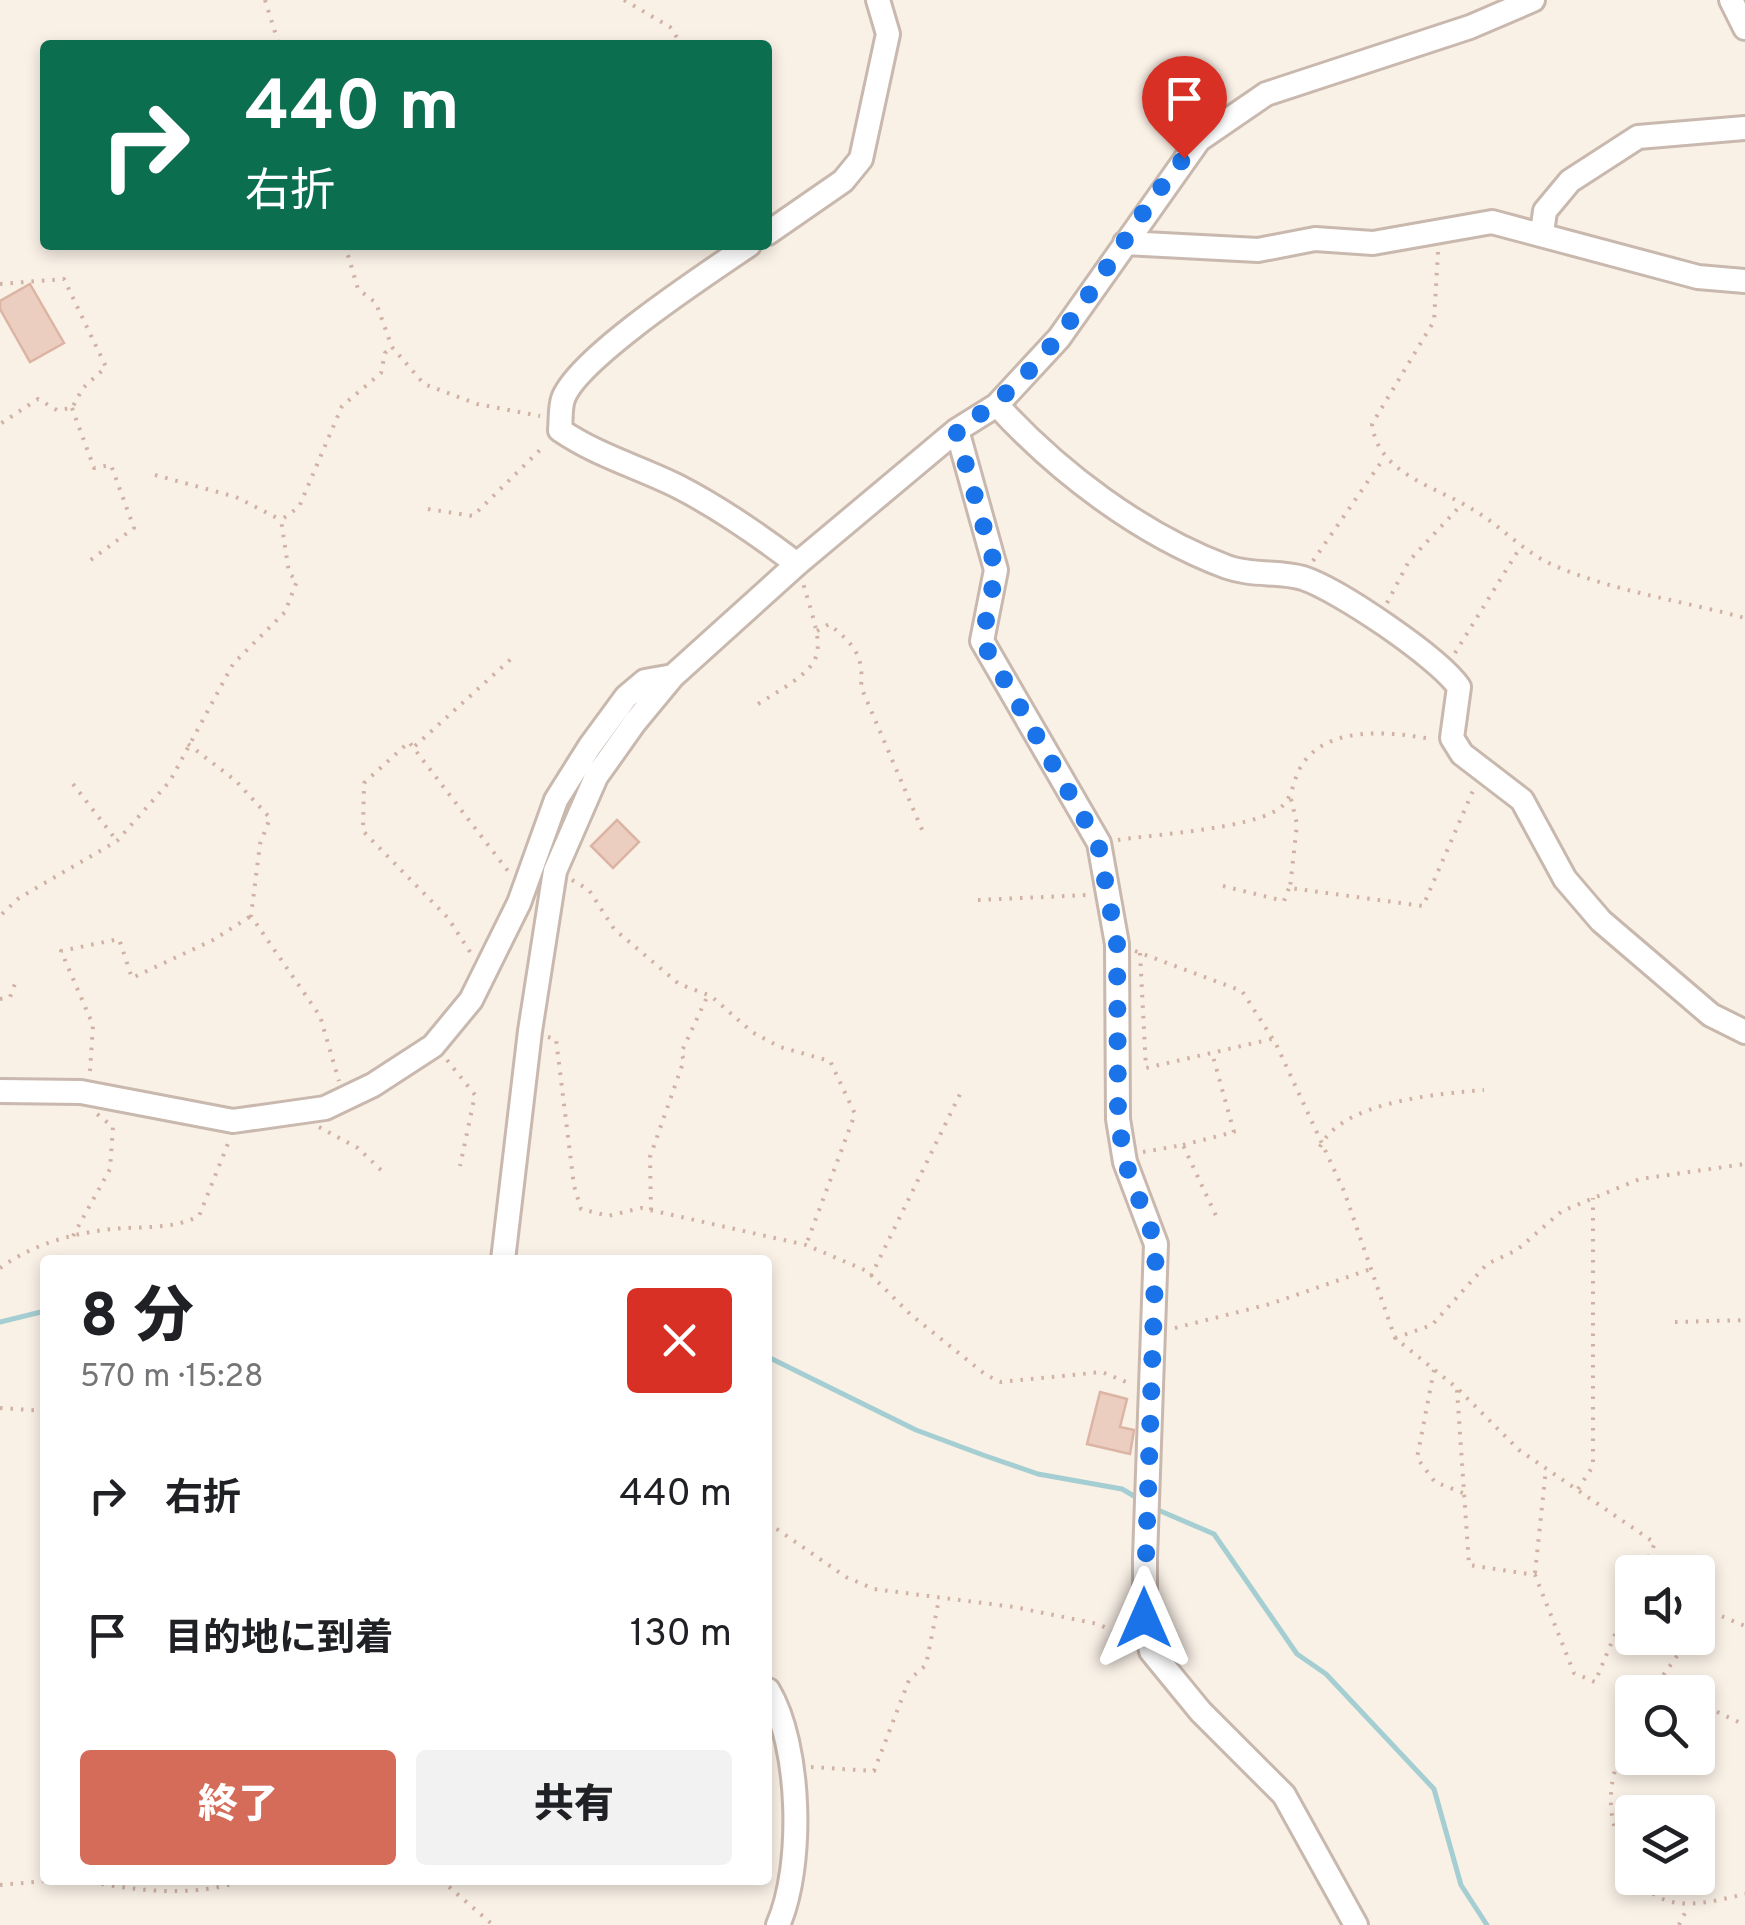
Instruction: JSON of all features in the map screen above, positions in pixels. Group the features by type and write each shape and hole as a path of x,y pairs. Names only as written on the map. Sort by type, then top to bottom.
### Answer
{"street":[{"path":"772,230 843,181 861,160 888,34 878,0"},
{"path":"504,1255 530,1031 555,871 596,776 674,676 797,564 956,430 998,405 1060,338 1199,140 1266,94 1470,27 1533,0"},
{"path":"1732,0 1745,28"},
{"path":"1542,233 1545,211 1570,181 1638,137 1745,128"},
{"path":"1126,243 1258,250 1298,240 1374,243 1492,222 1698,277 1745,281"},
{"path":"743,250 648,314 592,364 564,396 560,430 619,464 677,486 748,526 797,564"},
{"path":"998,405 1028,439 1130,518 1227,567 1302,578 1446,668 1458,687 1452,738 1462,754 1522,800 1566,880 1602,921 1711,1015 1745,1032"},
{"path":"956,430 996,570 982,641 1098,843 1117,944 1118,1119 1124,1155 1156,1244 1144,1618 1151,1651 1201,1712 1284,1794 1356,1925"},
{"path":"0,1091 89,1093 233,1122 309,1110 344,1099 434,1044 471,1000 489,968 523,892 556,800 590,746 626,697 645,681 674,676"},
{"path":"772,1697 780,1712 791,1765 790,1862 778,1925"}],"path":[{"path":"265,0 277,40"},
{"path":"624,0 670,27 679,40"},
{"path":"1439,234 1434,322 1372,424 1374,440 1385,458 1554,565 1745,618"},
{"path":"347,250 358,289 376,303 392,347 424,384 476,404 540,416 560,430 473,516 428,509"},
{"path":"0,284 64,280 106,367 83,388 72,408 94,468 111,465 134,528 88,562"},
{"path":"281,520 299,508 342,406 381,373 385,353 392,347"},
{"path":"0,424 38,399 57,410 72,408"},
{"path":"1302,578 1385,458"},
{"path":"155,476 236,497 281,520"},
{"path":"1377,622 1408,561 1462,504"},
{"path":"2,914 19,898 116,841 170,780 233,664 286,612 297,581 289,572 281,520"},
{"path":"1446,668 1520,546"},
{"path":"758,704 801,678 822,644 797,564"},
{"path":"818,632 829,624 857,648 863,667 861,687 923,832"},
{"path":"415,746 511,659"},
{"path":"1098,843 1256,819 1279,809 1299,770 1326,741 1396,732 1452,738"},
{"path":"489,968 464,947 448,918 411,876 363,830 364,783 410,742 523,892"},
{"path":"188,744 236,781 270,818 260,844 250,916 320,1016 344,1099"},
{"path":"1290,884 1290,888 1423,906 1482,768"},
{"path":"74,784 116,841"},
{"path":"1224,886 1284,901 1290,884 1297,824 1290,794"},
{"path":"555,871 590,890 614,929 660,970 708,995 752,1032 780,1048 830,1061 855,1114 806,1246"},
{"path":"978,900 1108,894"},
{"path":"74,1236 110,1169 113,1126 99,1119 89,1093 94,1025 61,951 119,940 132,978 213,940 250,916"},
{"path":"1117,944 1242,991 1272,1039 1344,1192 1395,1338 1457,1388 1519,1450 1654,1543 1649,1555"},
{"path":"1140,953 1146,1068 1272,1039"},
{"path":"0,999 10,997 16,981"},
{"path":"651,1210 650,1157 684,1060 681,1053 708,995"},
{"path":"530,1031 556,1039 574,1186 581,1209 608,1216 651,1210 806,1246 871,1276 910,1314 986,1375 1001,1382 1102,1372 1133,1384 1151,1383"},
{"path":"434,1044 475,1095 460,1166"},
{"path":"1124,1155 1234,1132 1212,1051"},
{"path":"871,1276 963,1088"},
{"path":"1320,1146 1326,1133 1386,1104 1484,1090"},
{"path":"309,1110 322,1131 358,1148 382,1171"},
{"path":"0,1268 37,1246 74,1236 182,1225 199,1216 228,1152 233,1122"},
{"path":"1182,1145 1218,1220"},
{"path":"1395,1338 1432,1325 1488,1264 1516,1250 1562,1210 1640,1179 1745,1164"},
{"path":"1577,1490 1593,1466 1593,1198"},
{"path":"1152,1334 1270,1304 1372,1269"},
{"path":"1675,1322 1745,1320"},
{"path":"1434,1370 1417,1458 1434,1482 1464,1493"},
{"path":"1457,1388 1469,1566 1535,1575"},
{"path":"0,1408 40,1412"},
{"path":"1546,1469 1535,1575 1574,1673 1594,1682 1615,1633"},
{"path":"772,1526 846,1577 874,1589 1098,1624 1151,1651"},
{"path":"791,1765 874,1771 909,1680 926,1665 939,1598"},
{"path":"1715,1613 1745,1626"},
{"path":"1715,1711 1745,1726"},
{"path":"1615,1764 1610,1777 1615,1829"},
{"path":"0,1886 40,1882"},
{"path":"105,1885 128,1890 231,1885"},
{"path":"127,1885 128,1890"},
{"path":"447,1885 494,1925"},
{"path":"1661,1895 1688,1907 1745,1894"},
{"path":"1679,1925 1688,1907"}],"building":[{"path":"30,284 64,343 30,362 0,309 0,301"},
{"path":"617,820 639,842 613,868 591,846"},
{"path":"1100,1392 1127,1399 1120,1427 1134,1430 1130,1454 1087,1444"}],"waterway":[{"path":"0,1322 40,1312"},
{"path":"772,1359 916,1430 1038,1474 1122,1489 1134,1496"},
{"path":"1158,1510 1214,1534 1297,1654 1326,1674 1434,1789 1461,1885 1487,1925"}],"route":[{"path":"1144,1618 1156,1244 1125,1162 1118,1119 1117,944 1098,843 1068,783 982,641 996,570 956,430 998,405 1060,338 1184,158"}]}
